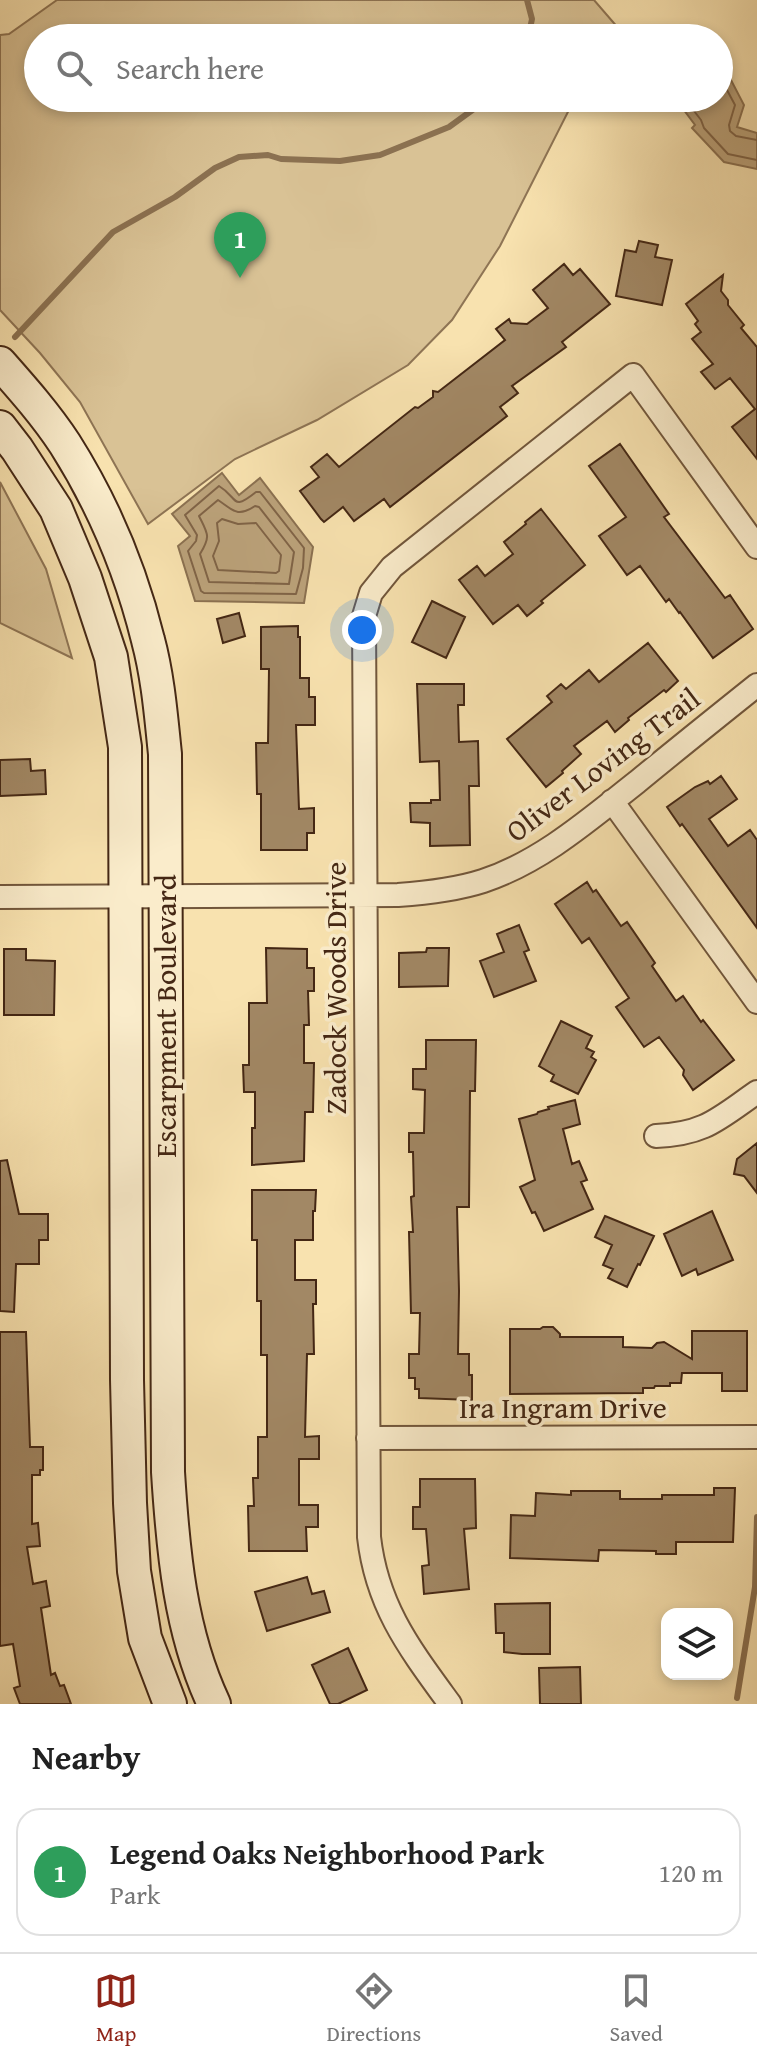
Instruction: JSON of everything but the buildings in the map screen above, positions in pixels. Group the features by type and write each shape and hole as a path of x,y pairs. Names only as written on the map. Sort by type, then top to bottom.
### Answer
{"main road":[{"name":"Escarpment Boulevard","path":"0,363 64,443 101,509 133,589 149,641 161,716 165,754 168,1472 172,1542 185,1619 204,1683 214,1704"},
{"name":"Escarpment Boulevard","path":"0,427 56,509 85,578 111,657 125,747 130,1503 134,1571 145,1638 170,1704"},
{"path":"127,1380 168,1379"}],"street":[{"name":"Zadock Woods Drive","path":"450,1704 399,1631 378,1583 369,1537 364,616 371,593 402,558 633,375 757,547"},
{"name":"Oliver Loving Trail","path":"0,897 366,895 431,892 483,881 504,873 557,843 757,685"},
{"path":"612,801 757,1002"},
{"path":"656,1136 692,1132 708,1126 757,1092"},
{"name":"Ira Ingram Drive","path":"368,1438 757,1437"}],"shaded area":[{"path":"57,0 594,0 615,24 24,24 24,112 568,112 500,246 452,320 408,365 317,420 235,459 148,524 80,402 0,310 0,35 9,34"},
{"path":"0,482 46,569 72,658 0,623"}],"water":[{"path":"733,84 744,105 737,127 757,133 757,169 724,162 692,128 695,125 685,112 733,112"},
{"path":"222,473 239,495 260,478 313,547 304,603 195,601 178,546 190,536 172,514"}],"waterway":[{"path":"527,0 531,24"},
{"path":"15,337 113,232 175,197 215,168 239,157 268,155 281,159 340,161 380,155 449,127 470,112"},
{"path":"737,1698 755,1587 757,1517"}],"place":[{"name":"Legend Oaks Neighborhood Park","path":"240,278"}]}
